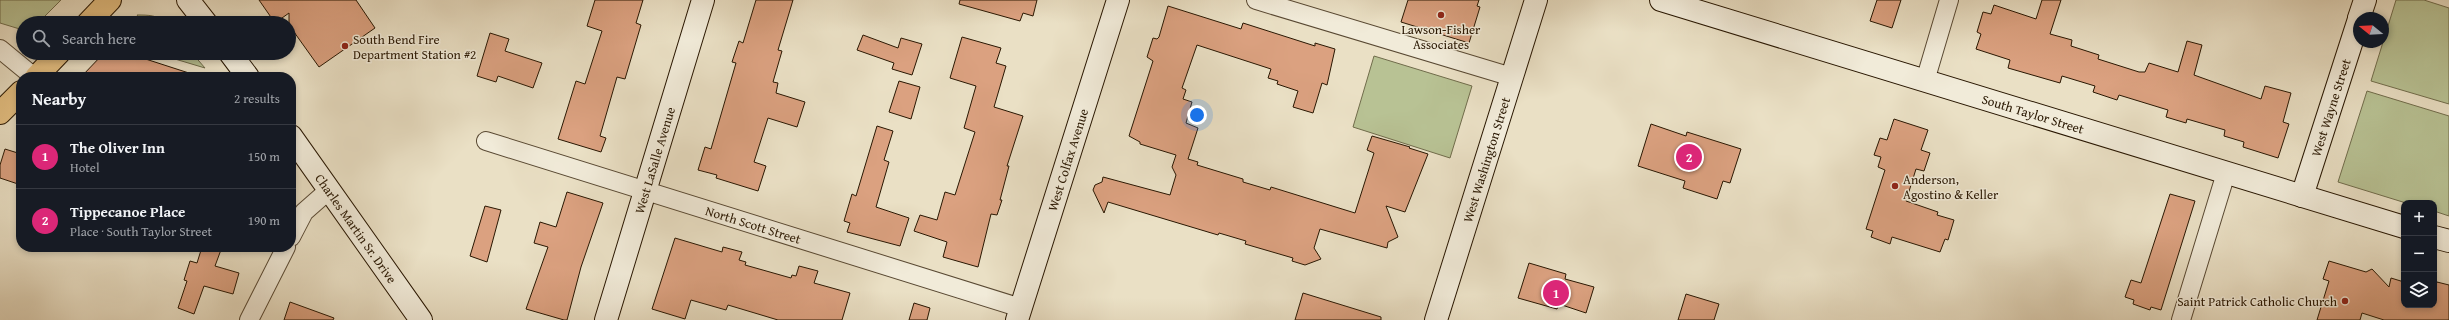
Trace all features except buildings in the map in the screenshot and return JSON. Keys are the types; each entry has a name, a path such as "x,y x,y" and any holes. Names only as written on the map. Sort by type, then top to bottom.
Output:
{"main road":[{"path":"95,16 110,0"},
{"path":"40,72 52,60"},
{"path":"0,113 16,97"}],"street":[{"path":"188,0 201,16"},
{"name":"West LaSalle Avenue","path":"606,320 703,0"},
{"name":"West Colfax Avenue","path":"1019,314 1118,0"},
{"path":"1256,0 1512,77"},
{"name":"West Washington Street","path":"1436,320 1536,0"},
{"name":"South Taylor Street","path":"1661,0 2401,227"},
{"path":"1925,81 1949,0"},
{"name":"West Wayne Street","path":"2361,12 2365,0"},
{"name":"West Wayne Street","path":"2302,196 2353,38"},
{"path":"0,49 29,72"},
{"path":"235,60 244,72"},
{"name":"North Scott Street","path":"486,141 646,189 668,200 1019,314"},
{"name":"Charles Martin Sr. Drive","path":"296,143 421,320"},
{"path":"2181,320 2226,173"},
{"path":"296,227 304,212 329,190"},
{"path":"2437,238 2449,241"},
{"path":"249,320 283,252"}],"green space":[{"path":"0,0 61,0 45,16 16,16 16,28 0,23"},
{"path":"2396,0 2424,0 2449,8 2449,104 2371,81 2381,48 2389,48 2389,23"},
{"path":"137,15 152,16 138,16"},
{"path":"1374,56 1472,86 1450,158 1353,127"},
{"path":"178,60 198,60 205,68"},
{"path":"2367,91 2449,116 2449,216 2437,212 2437,200 2401,200 2401,201 2338,182"}],"place":[{"name":"Lawson-Fisher Associates","path":"1441,15"},
{"name":"South Bend Fire Department Station #2","path":"345,46"},
{"name":"Tippecanoe Place","path":"1689,157"},
{"name":"Anderson, Agostino & Keller","path":"1895,186"},
{"name":"The Oliver Inn","path":"1556,293"},
{"name":"Saint Patrick Catholic Church","path":"2345,301"}]}
